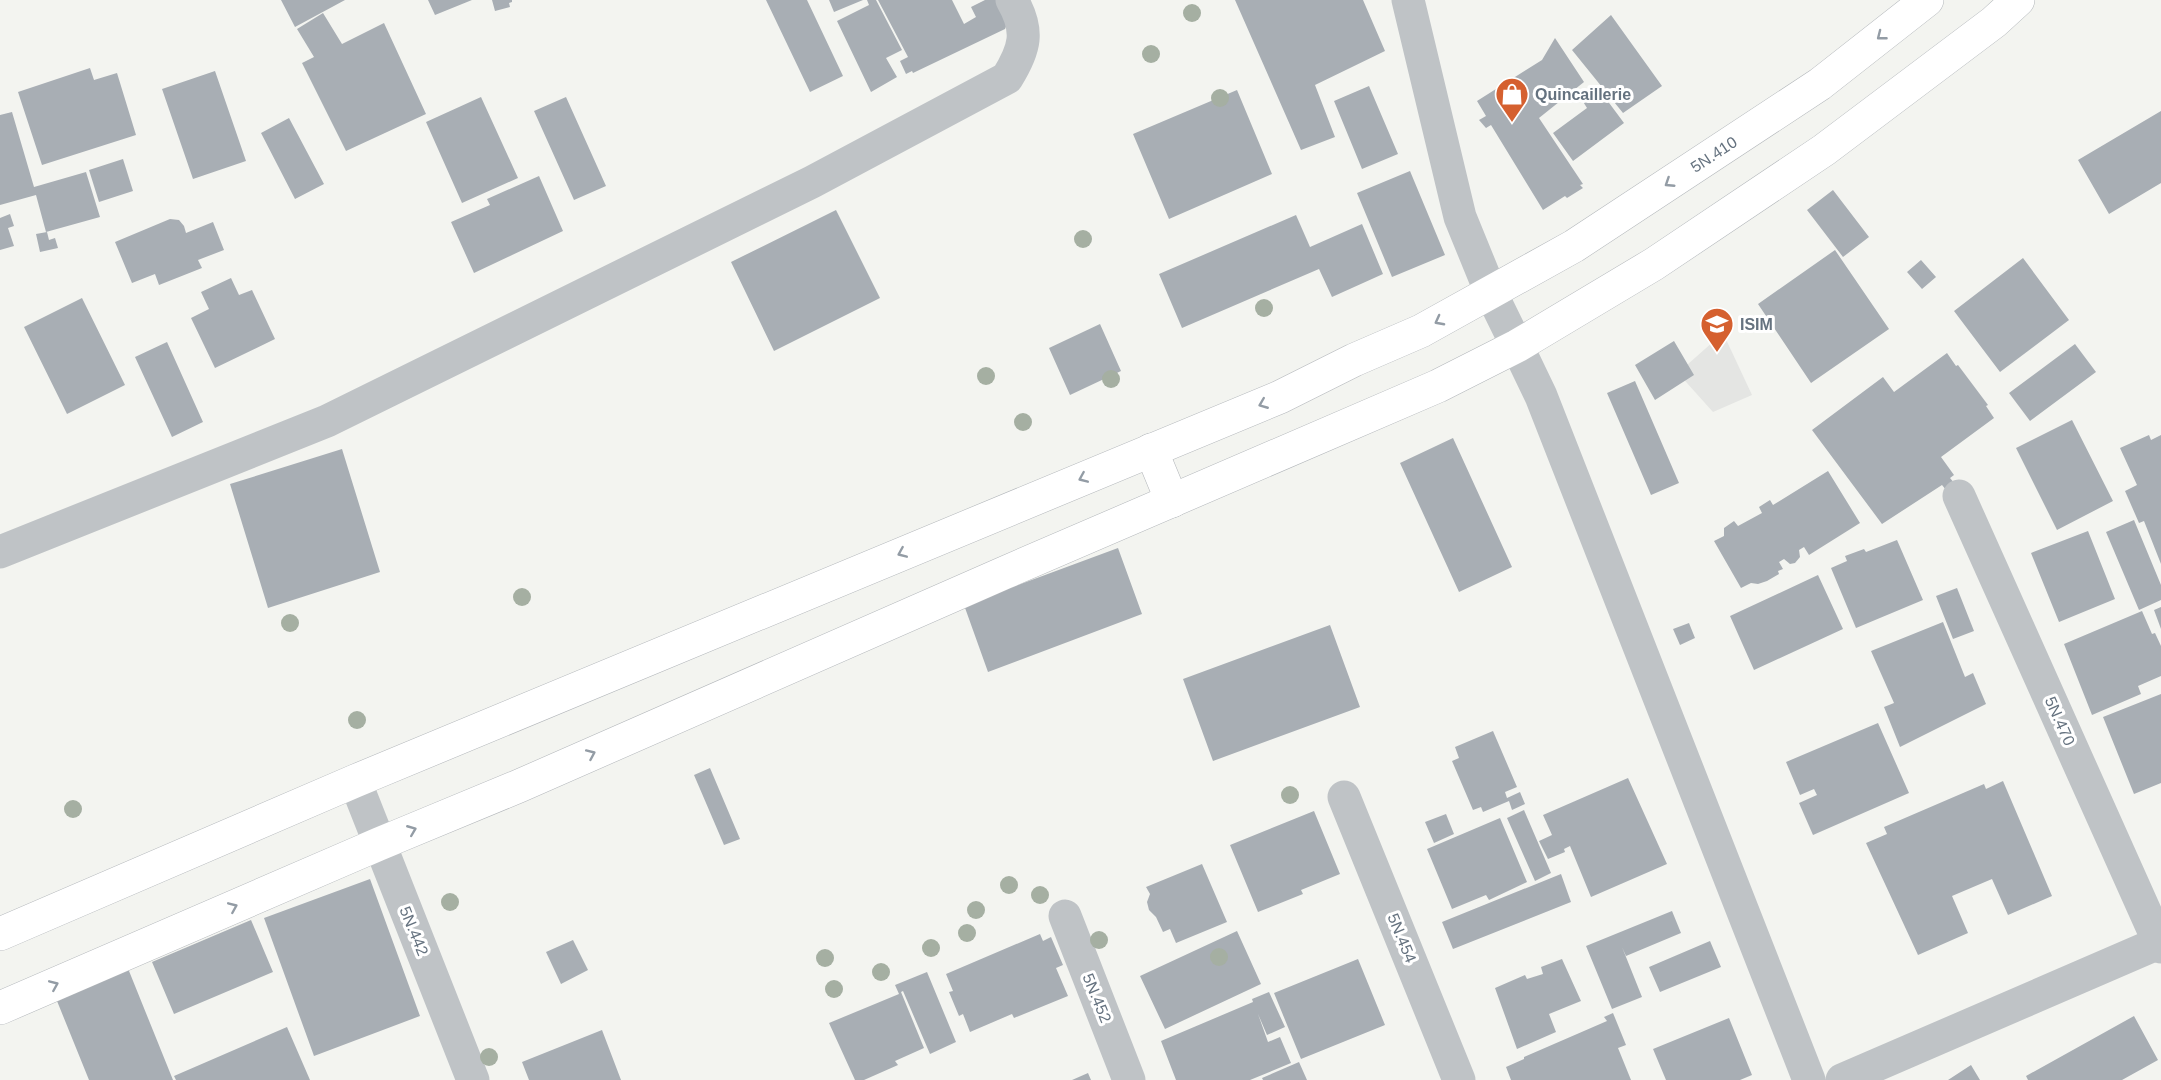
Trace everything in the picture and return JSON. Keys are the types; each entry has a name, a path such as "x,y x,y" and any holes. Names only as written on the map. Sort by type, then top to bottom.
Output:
{"main road":[{"name":"5N.410","path":"0,934 355,781 1280,397 1354,360 1421,331 1574,246 1820,84 1927,0"},
{"path":"0,1008 519,786 1438,386 1517,346 1654,264 1824,150 1994,22 2018,0"},
{"path":"1151,450 1172,501"}],"street":[{"path":"0,552 327,421 812,182 1007,78 1019,59 1024,38 1021,15 1012,0"},
{"path":"1407,0 1460,217 1491,293 1540,396 1809,1080"},
{"name":"5N.470","path":"1959,496 2160,944"},
{"name":"5N.442","path":"355,781 473,1080"},
{"name":"5N.454","path":"1344,797 1459,1080"},
{"name":"5N.452","path":"1065,916 1130,1080"},
{"path":"1842,1080 2160,944"}],"shaded area":[{"name":"ISIM","path":"1723,333 1752,395 1713,412 1678,373"}],"building":[{"path":"281,0 345,0 295,27"},
{"path":"428,0 472,0 435,15"},
{"path":"492,0 512,0 512,2 509,3 510,7 495,11"},
{"path":"766,0 807,0 843,76 810,92"},
{"path":"829,0 863,0 834,12"},
{"path":"867,0 876,0 902,50 886,58 897,77 871,92 837,21 869,5"},
{"path":"878,0 952,0 964,24 976,17 971,7 985,0 1006,0 1012,12 1005,29 913,73 912,71 906,74 900,61 908,57"},
{"path":"1235,0 1363,0 1385,51 1315,85 1335,137 1301,150"},
{"path":"323,13 342,44 384,23 426,114 346,151 302,63 314,57 297,29"},
{"path":"1611,15 1662,86 1623,113 1572,50"},
{"name":"Quincaillerie","path":"1555,38 1584,82 1539,118 1583,184 1580,185 1583,188 1543,210 1491,125 1486,128 1479,120 1486,116 1477,101 1542,60"},
{"path":"90,68 94,80 117,73 136,135 42,165 18,92"},
{"path":"215,71 246,161 193,179 162,89"},
{"path":"1369,86 1398,154 1362,169 1334,101"},
{"path":"1598,88 1624,123 1573,161 1553,133 1587,108 1582,100"},
{"path":"1237,90 1272,174 1169,219 1133,134"},
{"path":"481,97 518,178 462,203 426,122"},
{"path":"566,97 606,186 574,200 534,111"},
{"path":"2161,111 2161,183 2109,214 2078,160"},
{"path":"12,112 34,187 86,172 100,217 46,232 36,195 0,205 0,115"},
{"path":"289,118 324,184 295,199 261,133"},
{"path":"123,159 133,191 99,202 89,170"},
{"path":"1410,171 1445,255 1392,277 1357,193"},
{"path":"539,176 563,231 474,273 451,222 490,205 487,199"},
{"path":"1833,190 1869,237 1843,257 1807,210"},
{"path":"836,210 880,298 774,351 731,262"},
{"path":"10,214 14,226 8,228 14,246 0,250 0,218"},
{"path":"1296,215 1310,247 1362,224 1383,274 1332,297 1319,269 1182,328 1159,274"},
{"path":"170,219 179,220 186,233 213,222 224,250 198,260 202,268 159,285 155,274 132,283 115,242"},
{"path":"47,232 49,240 55,238 58,248 40,252 36,234"},
{"path":"1835,250 1889,329 1811,383 1758,304"},
{"path":"2023,258 2069,320 2000,372 1954,311"},
{"path":"1921,260 1936,277 1922,289 1907,272"},
{"path":"231,278 239,295 252,290 275,339 215,368 191,318 209,309 201,292"},
{"path":"82,298 125,385 67,414 24,327"},
{"path":"1100,324 1121,371 1070,395 1049,348"},
{"path":"1674,341 1694,375 1655,400 1635,365"},
{"path":"167,342 203,422 172,437 135,357"},
{"path":"2075,344 2096,372 2030,421 2009,393"},
{"path":"1947,353 1988,405 1986,406 1994,418 1941,457 1954,475 1950,478 1955,484 1946,490 1942,485 1882,524 1812,430 1883,377 1894,392"},
{"path":"1635,381 1679,483 1651,495 1607,393"},
{"path":"2072,420 2113,501 2057,530 2016,448"},
{"path":"2149,435 2151,440 2161,435 2161,564 2144,521 2139,523 2125,491 2137,485 2120,448"},
{"path":"1453,438 1512,567 1459,592 1400,463"},
{"path":"342,449 380,572 268,608 230,484"},
{"path":"1828,471 1860,523 1809,555 1804,547 1799,550 1800,557 1795,563 1790,564 1784,559 1779,562 1783,569 1767,581 1758,584 1751,583 1741,588 1714,541 1724,536 1724,528 1734,521 1738,526 1762,513 1759,507 1770,500 1773,505"},
{"path":"2134,520 2161,585 2161,600 2139,610 2106,532"},
{"path":"2088,531 2115,599 2059,622 2031,553"},
{"path":"1897,540 1923,600 1856,628 1831,568 1847,561 1845,556 1864,549 1866,552"},
{"path":"1118,548 1142,614 988,672 964,605"},
{"path":"1818,575 1843,629 1754,670 1730,616"},
{"path":"1957,588 1974,631 1953,639 1936,596"},
{"path":"2161,607 2161,629 2154,610"},
{"path":"2142,611 2152,634 2155,633 2161,646 2161,676 2138,686 2141,694 2092,715 2064,644"},
{"path":"1943,622 1965,677 1973,673 1986,704 1900,747 1884,707 1894,703 1871,651"},
{"path":"1689,623 1695,638 1680,645 1673,629"},
{"path":"1330,625 1360,707 1213,761 1183,679"},
{"path":"2161,694 2161,783 2134,794 2103,717"},
{"path":"1878,723 1909,793 1813,835 1799,803 1817,795 1814,789 1800,795 1786,762"},
{"path":"1493,731 1517,787 1505,792 1507,798 1520,792 1525,804 1512,810 1509,801 1483,812 1481,807 1473,810 1452,761 1459,758 1455,747"},
{"path":"710,768 740,839 724,845 694,775"},
{"path":"1628,778 1667,864 1591,897 1570,846 1564,849 1565,852 1548,859 1539,841 1552,835 1543,815"},
{"path":"2003,781 2052,896 2008,915 1992,879 1952,896 1968,933 1918,955 1866,843 1887,834 1884,827 1984,784 1986,789"},
{"path":"1524,810 1551,873 1535,881 1507,818"},
{"path":"1314,811 1340,874 1301,890 1303,894 1258,912 1230,845"},
{"path":"1446,814 1454,834 1434,843 1425,822"},
{"path":"1500,818 1527,882 1489,900 1486,895 1452,909 1427,849"},
{"path":"1202,864 1227,922 1176,943 1170,929 1163,932 1156,917 1149,910 1147,902 1150,894 1146,887"},
{"path":"1561,874 1571,902 1453,949 1442,922"},
{"path":"370,879 420,1016 314,1056 264,918"},
{"path":"1672,911 1681,933 1626,956 1622,947 1642,997 1612,1009 1586,946"},
{"path":"251,920 273,972 174,1014 152,962"},
{"path":"1237,931 1261,984 1165,1029 1140,976"},
{"path":"1040,934 1043,941 1051,937 1063,965 1056,968 1068,996 1014,1018 1012,1014 970,1032 963,1014 959,1016 949,992 953,991 946,974"},
{"path":"573,940 588,970 561,984 546,952"},
{"path":"1710,941 1721,967 1660,992 1649,967"},
{"path":"1358,959 1385,1025 1301,1059 1274,993"},
{"path":"1562,959 1581,1001 1549,1014 1556,1032 1517,1049 1495,988 1525,975 1527,979 1543,974 1541,967"},
{"path":"127,966 173,1080 89,1080 55,996"},
{"path":"927,972 956,1042 930,1054 903,991 901,992 924,1048 895,1061 898,1065 864,1080 855,1080 829,1023 899,994 895,985"},
{"path":"1269,992 1285,1027 1267,1035 1258,1014 1268,1042 1280,1037 1291,1063 1250,1080 1176,1080 1161,1041 1253,1002 1252,999"},
{"path":"1613,1013 1626,1045 1618,1048 1631,1080 1511,1080 1506,1067 1607,1021 1604,1017"},
{"path":"2134,1016 2158,1060 2122,1080 2028,1080 2026,1076"},
{"path":"1729,1018 1752,1075 1740,1080 1666,1080 1653,1049"},
{"path":"287,1027 310,1080 176,1080 174,1076"},
{"path":"602,1030 621,1080 529,1080 522,1062"},
{"path":"1299,1062 1307,1080 1263,1080 1262,1078"},
{"path":"1971,1065 1980,1080 1948,1080"},
{"path":"1088,1073 1091,1080 1072,1080"}],"place":[{"name":"Quincaillerie","path":"1512,123"},
{"name":"ISIM","path":"1717,353"}]}
